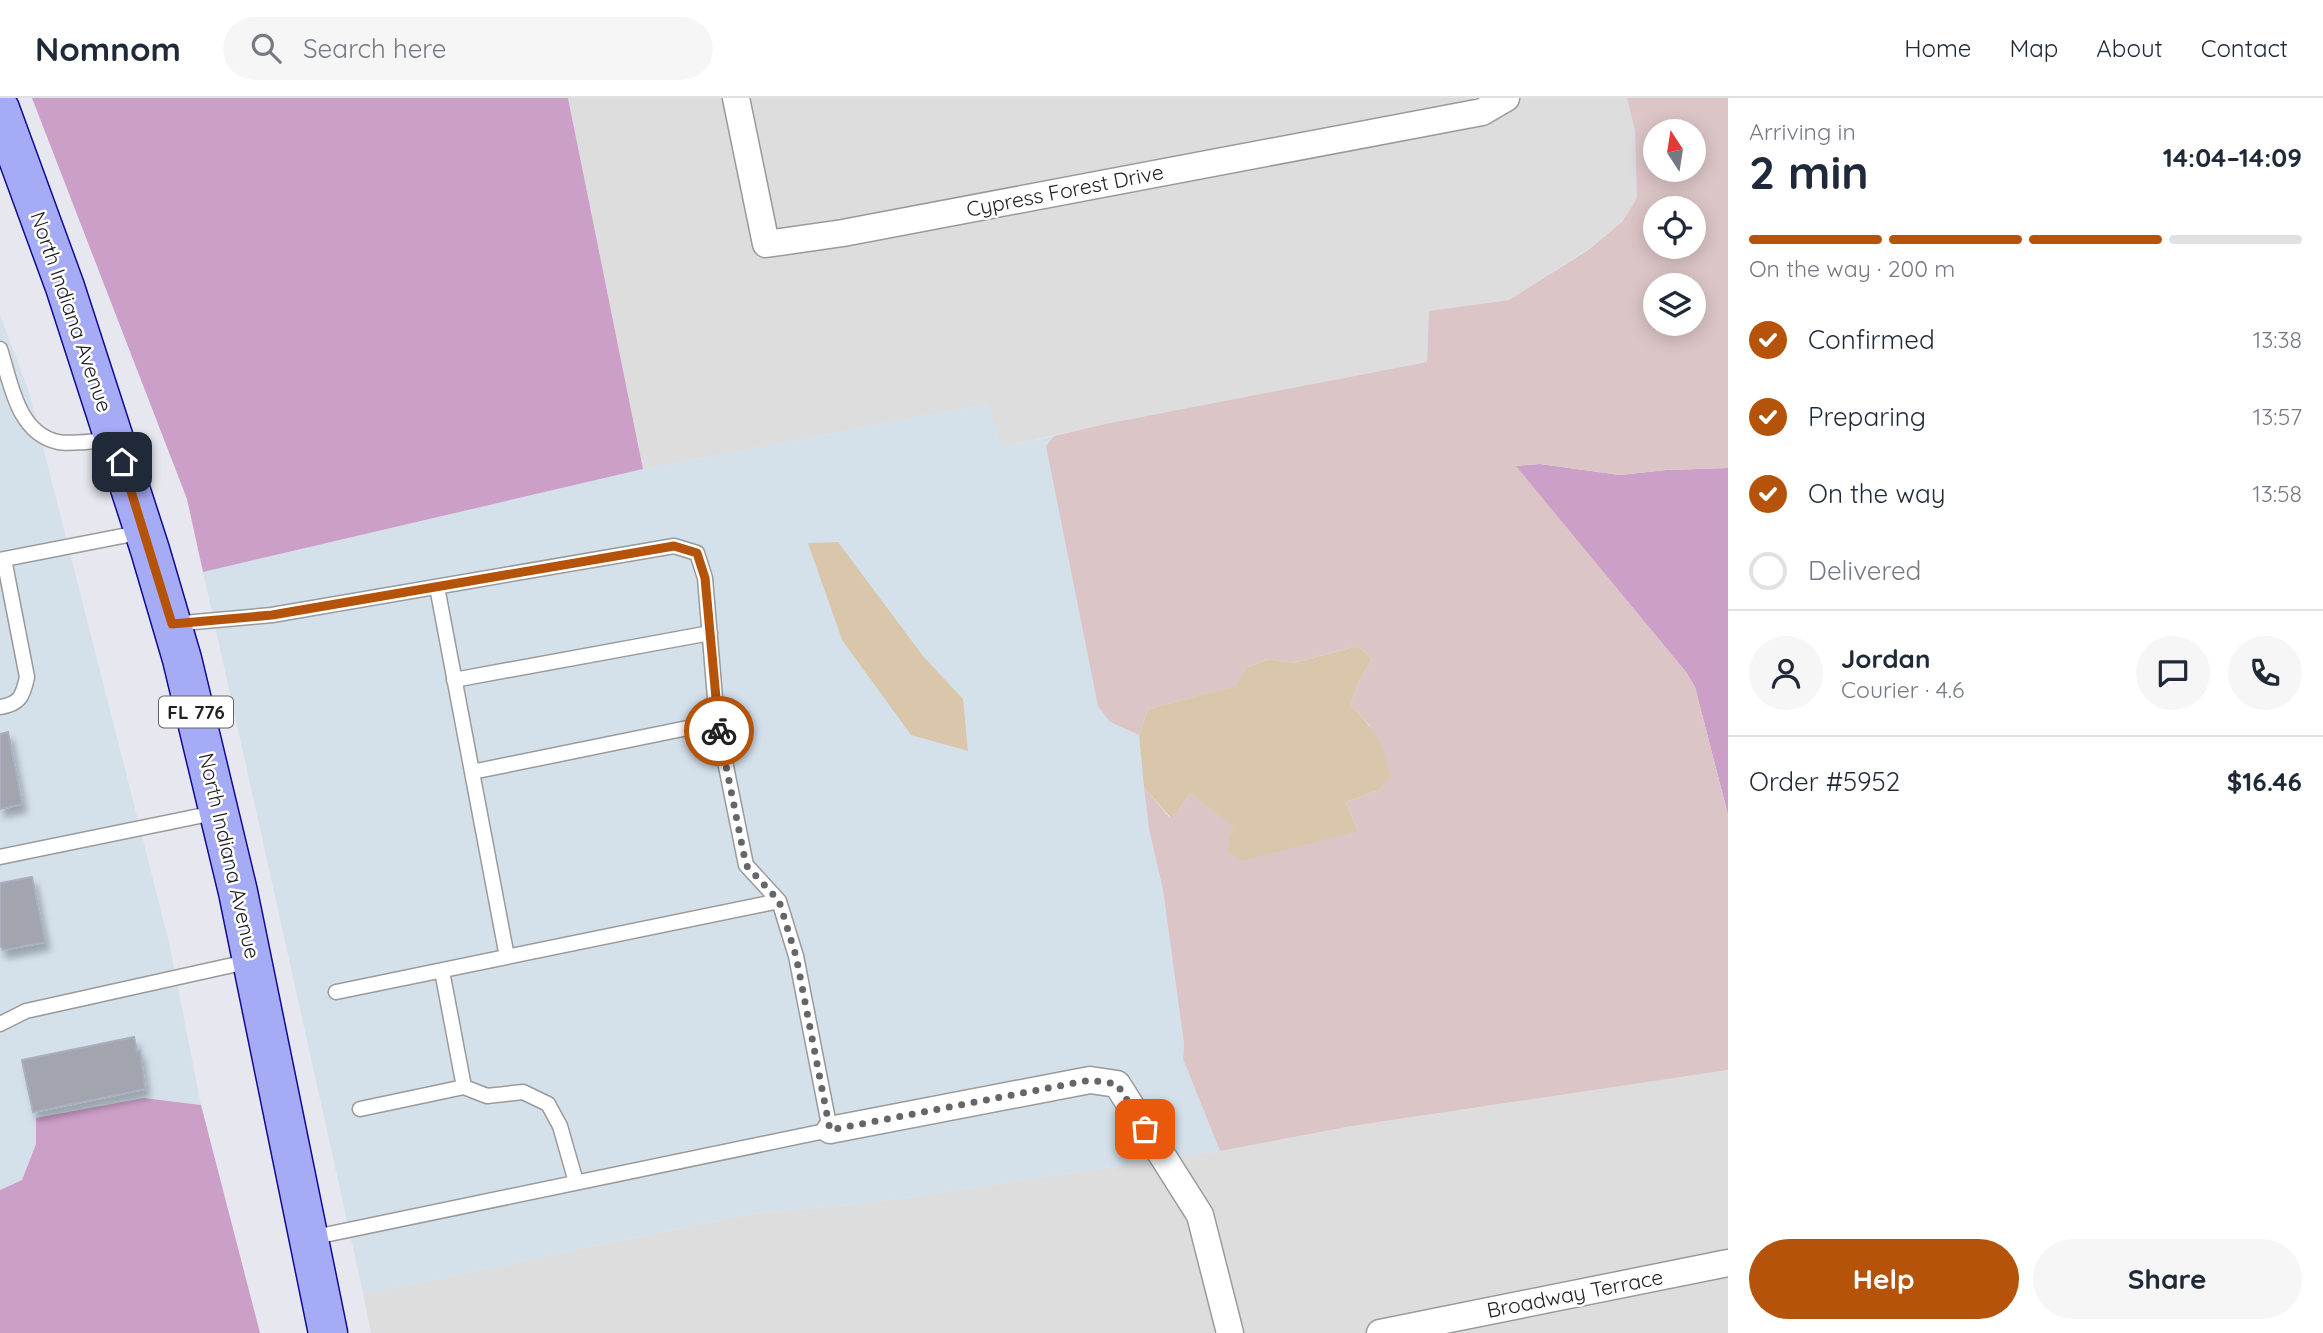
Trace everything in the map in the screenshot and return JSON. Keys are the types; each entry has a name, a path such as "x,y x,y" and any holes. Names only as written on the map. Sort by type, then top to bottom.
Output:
{"main road":[{"name":"North Indiana Avenue","path":"4,131 65,287 172,624 220,812 328,1333"}],"street":[{"name":"Cypress Forest Drive","path":"736,98 765,244 843,233 1482,112 1506,98"},
{"path":"830,1130 1090,1080 1117,1084 1200,1215 1230,1333"},
{"name":"Broadway Terrace","path":"1380,1333 1728,1262"}],"lane":[{"path":"0,349 19,408 32,430 58,442 114,439"},
{"path":"0,708 12,705 24,693 27,677 2,560 144,531"},
{"path":"172,624 272,615 674,546 697,553 705,578 717,722 746,865 779,901 796,956 830,1130 309,1238"},
{"path":"437,587 507,957"},
{"path":"454,680 710,633"},
{"path":"472,772 717,722"},
{"path":"0,858 220,812"},
{"path":"336,992 779,901"},
{"path":"0,1024 26,1011 252,961"},
{"path":"442,971 464,1087"},
{"path":"360,1109 464,1087 487,1096 523,1092 548,1104 560,1126 576,1182"}],"shaded area":[{"path":"32,98 568,98 643,469 203,572 187,499"},
{"path":"568,98 1627,98 1635,131 1637,198 1622,222 1588,249 1509,300 1429,311 1427,362 1105,424 1001,447 988,404 643,469"},
{"path":"1627,98 1728,98 1728,468 1620,475 1540,464 1516,466 1686,672 1695,687 1728,815 1728,1070 1352,1126 1220,1151 1183,1059 1184,1044 1163,890 1149,829 1144,787 1170,818 1190,793 1235,827 1229,836 1358,831 1346,802 1376,791 1370,726 1351,705 1358,683 1372,659 1358,646 1291,663 1270,659 1247,667 1237,686 1148,709 1139,735 1110,722 1098,706 1046,446 1054,436 1105,424 1427,362 1429,311 1509,300 1588,250 1622,222 1637,198 1635,131"},
{"path":"0,315 29,392 169,942 201,1105 144,1098 36,1144 22,1180 0,1190"},
{"path":"988,404 1001,447 1054,436 1046,446 1110,722 1139,735 1149,829 1163,890 1184,1044 1183,1059 1220,1151 879,1202 744,1215 363,1293 203,572 643,469","holes":["809,543 963,699 842,640"]},
{"path":"1540,464 1620,475 1728,468 1728,815 1695,687 1686,672 1515,466"},
{"path":"838,542 923,656 963,699 968,751 911,735 842,640 808,543"},
{"path":"1358,646 1372,659 1358,683 1351,705 1378,738 1390,778 1376,791 1346,802 1358,831 1242,861 1228,851 1229,836 1234,827 1190,793 1171,818 1144,787 1139,735 1148,709 1236,686 1247,667 1270,659 1292,663"},
{"path":"1728,1070 1728,1333 371,1333 363,1293 745,1215 879,1202 1220,1151 1352,1126"},
{"path":"144,1098 201,1105 260,1333 0,1333 0,1190 22,1180 36,1144 36,1118"}],"building":[{"path":"8,732 22,804 0,809 0,734"},
{"path":"32,877 45,942 3,950 0,945 0,883"},
{"path":"134,1037 137,1052 140,1051 145,1089 33,1112 22,1060"}],"way so far":[{"path":"719,731 746,865 779,901 796,956 830,1130 1090,1080 1117,1084 1145,1129"}],"route":[{"path":"122,462 172,624 272,615 674,546 697,553 705,578 719,731"}]}
